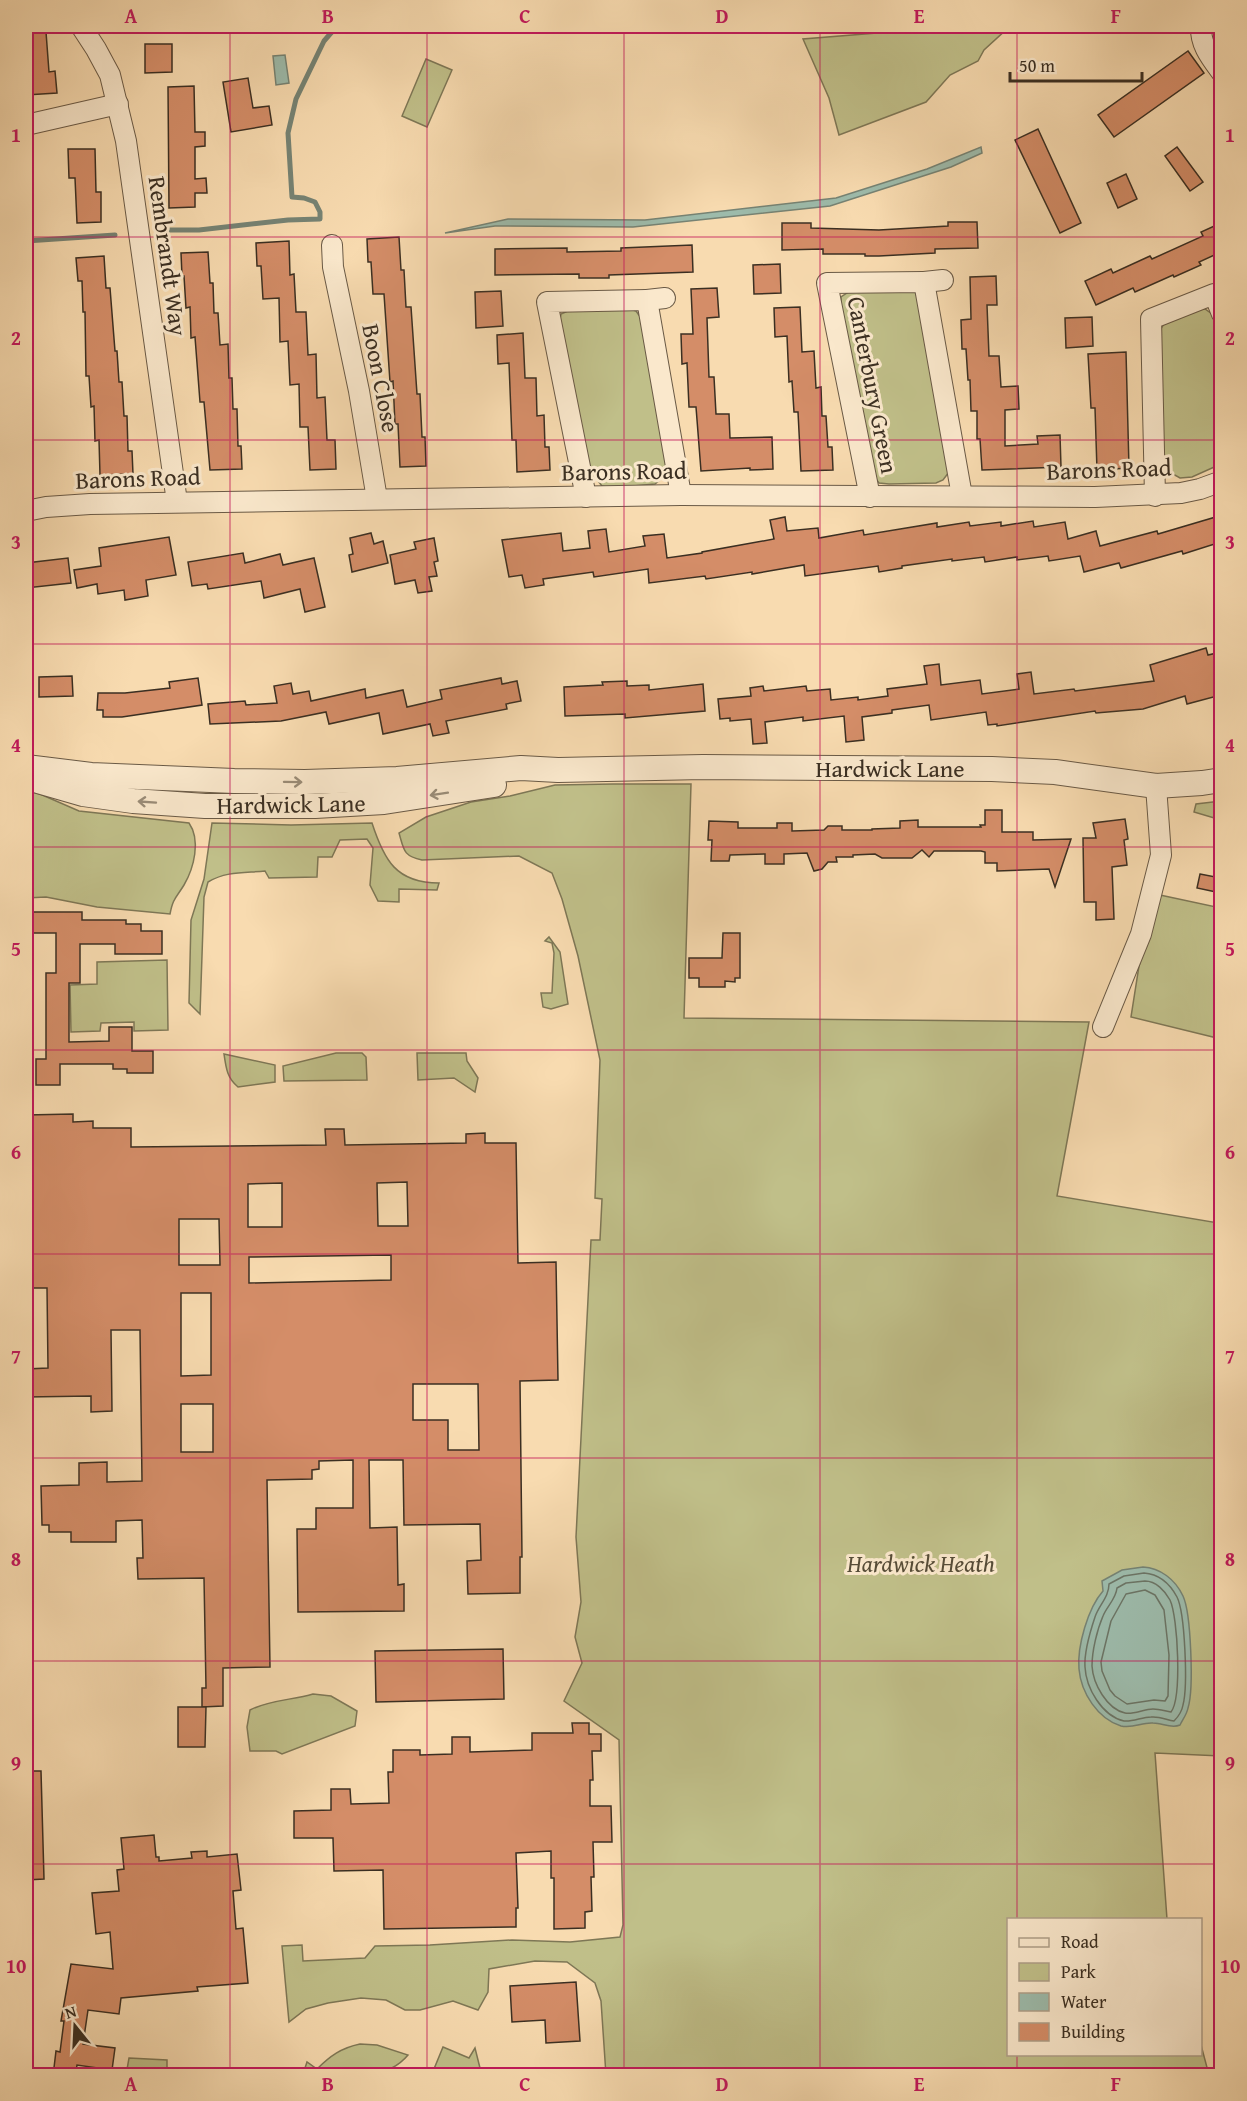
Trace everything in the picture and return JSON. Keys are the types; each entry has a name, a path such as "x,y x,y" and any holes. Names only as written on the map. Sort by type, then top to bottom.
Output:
{"street":[{"name":"Rembrandt Way","path":"81,26 110,75 126,141 177,502"},
{"path":"1201,26 1205,49 1221,73"},
{"path":"26,125 118,104"},
{"name":"Boon Close","path":"333,246 326,268 359,391 377,499"},
{"name":"Canterbury Green","path":"870,497 819,283 933,281 963,496"},
{"path":"1155,496 1144,322 1218,291 1221,314"},
{"path":"586,497 540,302 656,299 681,495"},
{"name":"Barons Road","path":"26,511 46,507 90,504 377,499 488,500 681,495 1155,496 1200,489 1221,481"},
{"name":"Hardwick Lane","path":"26,767 91,775 293,782 397,779 521,768 558,770 703,767 992,769 1055,772 1156,786 1221,780"},
{"name":"Hardwick Lane","path":"26,776 83,794 133,801 205,806 315,807 384,802 522,781 558,770"},
{"path":"1103,1027 1141,934 1161,855 1156,786"}],"green space":[{"path":"890,26 1014,26 1007,29 984,50 978,61 950,75 926,102 839,135 829,98 803,39 877,33"},
{"path":"426,59 452,70 427,127 402,116"},
{"path":"908,289 915,292 918,299 949,472 943,480 936,483 879,483 872,474 841,297 850,291"},
{"path":"626,308 636,311 641,318 667,469 655,484 611,488 602,486 588,468 559,324 561,314 570,310"},
{"path":"1197,308 1205,309 1212,314 1221,339 1221,464 1192,477 1180,478 1171,473 1161,454 1160,330 1164,324"},
{"name":"Hardwick Heath","path":"691,784 684,1018 1089,1022 1057,1196 1218,1223 1221,1209 1221,1756 1155,1753 1167,1918 1007,1918 1007,2056 1202,2056 1202,2049 1209,2075 606,2075 601,2001 595,1983 567,1962 535,1961 489,1969 488,1992 478,2010 453,2001 420,2010 405,2010 386,2000 361,1998 306,2009 289,2022 282,1946 302,1945 303,1961 365,1958 375,1946 512,1940 570,1942 620,1937 623,1925 619,1740 564,1701 582,1663 575,1637 581,1602 576,1537 591,1240 600,1240 602,1199 595,1198 600,1060 578,956 552,873 519,856 422,860 405,851 399,833 426,817 471,802 510,796 555,785"},
{"path":"26,790 79,811 189,823 195,837 195,854 188,878 174,901 170,914 97,907 46,897 26,898"},
{"path":"1221,801 1221,820 1194,812 1196,804"},
{"path":"212,823 291,825 372,823 381,848 394,867 412,879 439,883 437,890 399,889 399,902 378,901 370,885 373,848 367,839 340,840 332,857 318,857 317,877 269,878 265,871 243,872 215,878 208,882 204,897 200,1014 189,1003 191,920 204,879"},
{"path":"1160,895 1221,908 1221,1039 1131,1017 1139,966"},
{"path":"549,937 560,952 568,1004 551,1009 543,1007 541,993 552,993 554,953 552,943 545,941"},
{"path":"167,960 168,1030 134,1031 134,1022 101,1023 100,1031 71,1032 70,985 97,984 97,962"},
{"path":"336,1053 362,1053 366,1057 367,1080 284,1081 283,1066"},
{"path":"417,1053 466,1053 467,1061 478,1078 475,1092 454,1078 418,1080"},
{"path":"224,1054 275,1065 275,1082 238,1087 229,1076"},
{"path":"313,1694 331,1696 357,1711 355,1726 282,1754 276,1751 250,1751 247,1727 250,1710 265,1704"},
{"path":"360,2044 377,2045 408,2055 398,2064 374,2074 346,2077 305,2075 307,2062 317,2069 336,2053"},
{"path":"443,2047 469,2058 475,2048 480,2068 478,2075 459,2075 459,2073 434,2069"},
{"path":"129,2058 167,2060 167,2075 126,2075"}],"water":[{"path":"285,55 289,83 276,85 273,56"},
{"path":"981,147 982,153 951,167 830,206 633,227 495,226 445,233 508,219 645,220 836,198 927,169"},
{"path":"1143,1567 1161,1572 1171,1580 1180,1590 1186,1605 1190,1634 1191,1685 1187,1710 1180,1725 1177,1726 1149,1723 1125,1727 1113,1723 1092,1704 1080,1678 1079,1660 1082,1639 1088,1617 1103,1591 1102,1581 1122,1570"}],"building":[{"path":"46,32 49,72 55,71 57,93 26,95 26,34"},
{"path":"145,44 172,44 172,72 145,73"},
{"path":"1188,51 1204,73 1114,137 1098,115"},
{"path":"248,78 253,108 269,106 272,125 231,132 223,82"},
{"path":"194,86 195,132 205,132 205,146 195,147 195,179 206,178 207,193 195,193 195,207 169,208 168,87"},
{"path":"1038,129 1081,223 1060,233 1015,140"},
{"path":"1177,147 1203,182 1190,191 1165,156"},
{"path":"68,149 95,149 96,192 101,192 101,222 77,223 75,178 69,178"},
{"path":"1126,174 1137,199 1118,208 1107,183"},
{"path":"948,222 977,222 978,248 935,249 935,253 879,256 823,254 823,249 782,250 782,223 811,223 811,228 879,230 948,226"},
{"path":"1221,223 1221,252 1199,262 1201,265 1174,277 1173,275 1135,292 1133,288 1096,305 1085,281 1111,269 1113,273 1150,256 1152,259 1203,236 1201,232"},
{"path":"399,237 406,307 411,307 417,394 420,394 426,466 400,467 393,381 390,382 384,294 373,294 371,262 368,262 367,239"},
{"path":"289,241 290,275 294,274 296,312 306,312 308,355 316,354 317,398 325,397 327,440 335,440 336,469 310,470 308,427 300,427 299,384 290,385 288,341 280,342 279,298 263,299 261,266 257,266 256,243"},
{"path":"692,245 693,272 609,275 609,278 579,278 579,274 495,275 495,249 567,248 567,252 621,251 621,248"},
{"path":"208,252 210,283 213,283 214,313 218,313 220,345 228,344 229,378 232,378 233,409 237,409 238,446 241,446 242,469 210,470 204,402 200,402 195,337 191,338 190,307 186,308 181,253"},
{"path":"104,256 106,288 110,288 115,351 117,351 119,382 122,382 124,416 127,416 128,451 132,451 133,474 100,475 99,440 95,441 94,406 91,407 89,376 86,376 85,312 83,312 82,281 78,281 76,258"},
{"path":"780,264 781,293 754,294 753,265"},
{"path":"996,276 997,305 987,305 989,356 999,356 1001,387 1018,386 1019,409 1005,410 1005,446 1038,444 1037,436 1060,435 1061,467 982,470 980,439 977,439 977,411 971,411 970,380 968,380 966,349 962,349 961,320 971,319 970,277"},
{"path":"717,288 719,317 707,318 709,377 714,377 716,414 729,414 730,438 772,437 773,469 701,471 696,407 689,407 687,363 682,364 681,334 693,334 691,289"},
{"path":"501,291 503,326 476,328 475,292"},
{"path":"800,307 802,352 814,351 816,388 821,387 822,416 826,416 828,447 832,447 833,470 801,471 798,412 794,412 792,381 789,382 787,336 775,337 774,308"},
{"path":"1092,317 1093,346 1066,348 1065,318"},
{"path":"523,333 525,378 536,378 537,416 544,415 545,447 549,447 550,470 517,472 516,440 512,440 509,363 498,364 497,335"},
{"path":"1126,352 1129,468 1097,470 1095,408 1091,408 1088,354"},
{"path":"1219,516 1221,542 1183,554 1182,551 1121,568 1119,563 1084,572 1080,556 1049,561 1048,556 1017,560 1017,557 985,562 984,557 902,566 902,568 879,572 878,566 805,576 804,565 752,574 752,572 706,579 705,576 649,583 648,569 594,577 593,572 543,579 544,585 525,588 522,575 509,577 502,540 561,533 563,551 590,548 588,531 606,529 609,552 645,546 643,536 664,534 667,558 774,539 770,520 785,517 787,531 818,528 819,538 863,530 864,535 937,523 937,527 969,522 970,526 1001,522 1001,526 1033,521 1034,527 1065,522 1068,539 1096,531 1100,546 1157,531 1158,534"},
{"path":"371,533 374,544 383,541 388,563 352,572 349,555 353,554 350,538"},
{"path":"169,537 176,575 146,580 148,596 125,600 124,590 98,594 97,584 77,588 74,570 101,566 99,548"},
{"path":"434,538 438,561 434,562 437,576 429,577 432,591 418,593 415,580 395,584 390,555 416,549 414,542"},
{"path":"243,553 245,563 280,554 283,565 314,558 325,607 305,612 300,589 264,598 261,581 208,589 207,584 192,586 188,562"},
{"path":"68,558 71,583 26,588 26,563"},
{"path":"1206,648 1208,655 1221,652 1221,695 1187,704 1185,696 1143,709 1096,713 1095,711 997,726 997,724 988,725 986,712 931,720 929,705 862,717 864,740 846,742 844,716 803,721 803,717 765,722 767,743 753,744 751,719 730,721 730,718 720,719 718,699 751,696 750,688 763,686 764,691 806,686 807,691 830,689 831,700 858,697 858,700 888,696 887,689 927,684 924,666 939,664 941,685 980,680 982,694 1019,689 1017,674 1031,672 1034,694 1074,689 1075,691 1154,681 1150,665"},
{"path":"72,676 73,696 39,697 39,677"},
{"path":"198,678 202,705 122,717 103,717 103,710 97,710 98,693 125,693 170,688 169,682"},
{"path":"501,678 502,684 517,681 521,701 506,704 507,709 446,721 449,733 433,736 430,724 383,734 379,713 329,724 326,712 281,721 210,724 208,704 245,701 246,705 277,703 274,686 291,683 293,694 309,691 311,701 365,689 366,698 403,690 407,707 442,699 440,690"},
{"path":"627,681 627,686 649,685 649,690 703,684 705,711 625,718 625,714 565,716 564,687"},
{"path":"985,810 1002,810 1002,832 1033,832 1033,840 1071,839 1055,887 1049,869 997,871 997,863 985,863 985,852 981,851 934,851 929,857 922,850 912,858 882,858 875,854 836,857 837,862 828,862 822,869 814,871 807,853 784,854 784,864 765,864 765,854 730,855 729,861 711,861 712,840 708,840 709,821 738,822 738,828 777,828 777,823 792,823 792,831 824,830 828,826 842,826 842,830 900,828 900,821 918,820 918,827 981,827 980,825 985,825"},
{"path":"1125,819 1128,839 1124,840 1127,865 1112,867 1114,919 1096,920 1096,902 1084,902 1083,838 1096,838 1093,823"},
{"path":"1200,874 1221,878 1221,893 1197,888"},
{"path":"26,912 82,912 82,920 126,920 126,924 141,924 141,931 162,931 162,954 115,954 115,944 80,944 80,983 69,983 69,1042 109,1041 109,1027 132,1027 132,1051 153,1051 153,1073 127,1073 127,1069 113,1069 113,1064 60,1064 60,1085 36,1085 36,1059 46,1059 46,973 56,973 56,933 26,933"},
{"path":"723,933 740,933 740,978 735,978 735,982 725,981 725,987 699,987 699,978 689,978 689,958 722,958"},
{"path":"73,1114 73,1122 93,1121 93,1128 131,1128 131,1147 326,1145 325,1129 344,1129 345,1145 466,1143 466,1134 485,1133 485,1143 516,1143 518,1263 556,1262 558,1380 520,1381 522,1557 520,1557 520,1593 468,1594 467,1561 481,1560 480,1524 404,1525 403,1460 369,1460 370,1528 397,1527 398,1585 404,1584 404,1611 298,1612 297,1529 316,1529 316,1508 353,1508 353,1460 319,1461 319,1469 312,1470 312,1479 267,1480 270,1667 223,1668 223,1706 202,1707 202,1688 206,1688 204,1578 138,1579 137,1558 143,1558 142,1520 116,1521 116,1542 71,1542 71,1532 49,1532 49,1525 42,1525 41,1486 79,1485 79,1463 107,1462 107,1482 142,1481 140,1330 111,1330 112,1411 91,1412 91,1396 26,1397 26,1369 48,1368 47,1288 26,1288 26,1115","holes":["407,1182 408,1226 378,1226 377,1183","282,1183 282,1227 248,1227 248,1184","179,1219 219,1219 220,1265 179,1265","391,1255 391,1280 249,1283 249,1257","181,1293 211,1293 211,1375 181,1376","413,1384 478,1384 479,1450 448,1450 448,1420 413,1420","181,1404 213,1404 213,1452 181,1452"]},
{"path":"503,1649 504,1699 376,1702 375,1651"},
{"path":"178,1707 206,1707 205,1747 178,1747"},
{"path":"572,1723 589,1723 589,1734 601,1734 601,1751 592,1751 593,1780 590,1780 590,1806 611,1806 612,1842 593,1842 592,1911 585,1912 585,1928 554,1929 554,1878 551,1878 551,1851 516,1853 518,1908 516,1908 516,1927 384,1929 383,1870 334,1871 333,1838 294,1838 294,1811 331,1810 331,1789 350,1789 351,1804 389,1803 388,1772 393,1772 393,1750 420,1750 420,1755 452,1754 452,1737 470,1737 470,1752 532,1750 532,1733 573,1733"},
{"path":"26,1771 41,1771 44,1879 26,1880"},
{"path":"154,1835 156,1857 159,1857 159,1861 192,1858 191,1852 207,1851 207,1857 237,1854 241,1890 233,1891 236,1929 243,1928 248,1983 197,1987 198,1991 121,1998 119,2014 88,2010 83,2044 115,2048 112,2070 77,2065 75,2076 53,2076 56,2051 60,2052 64,2021 61,2021 71,1964 113,1969 110,1932 96,1934 92,1893 119,1891 117,1870 124,1869 121,1838"},
{"path":"576,1982 580,2041 546,2043 545,2020 512,2022 510,1986"}],"waterway":[{"path":"157,230 199,230 288,220 320,219 320,212 315,202 292,197 288,133 296,99 324,41 337,26"},
{"path":"26,241 115,235"}]}
